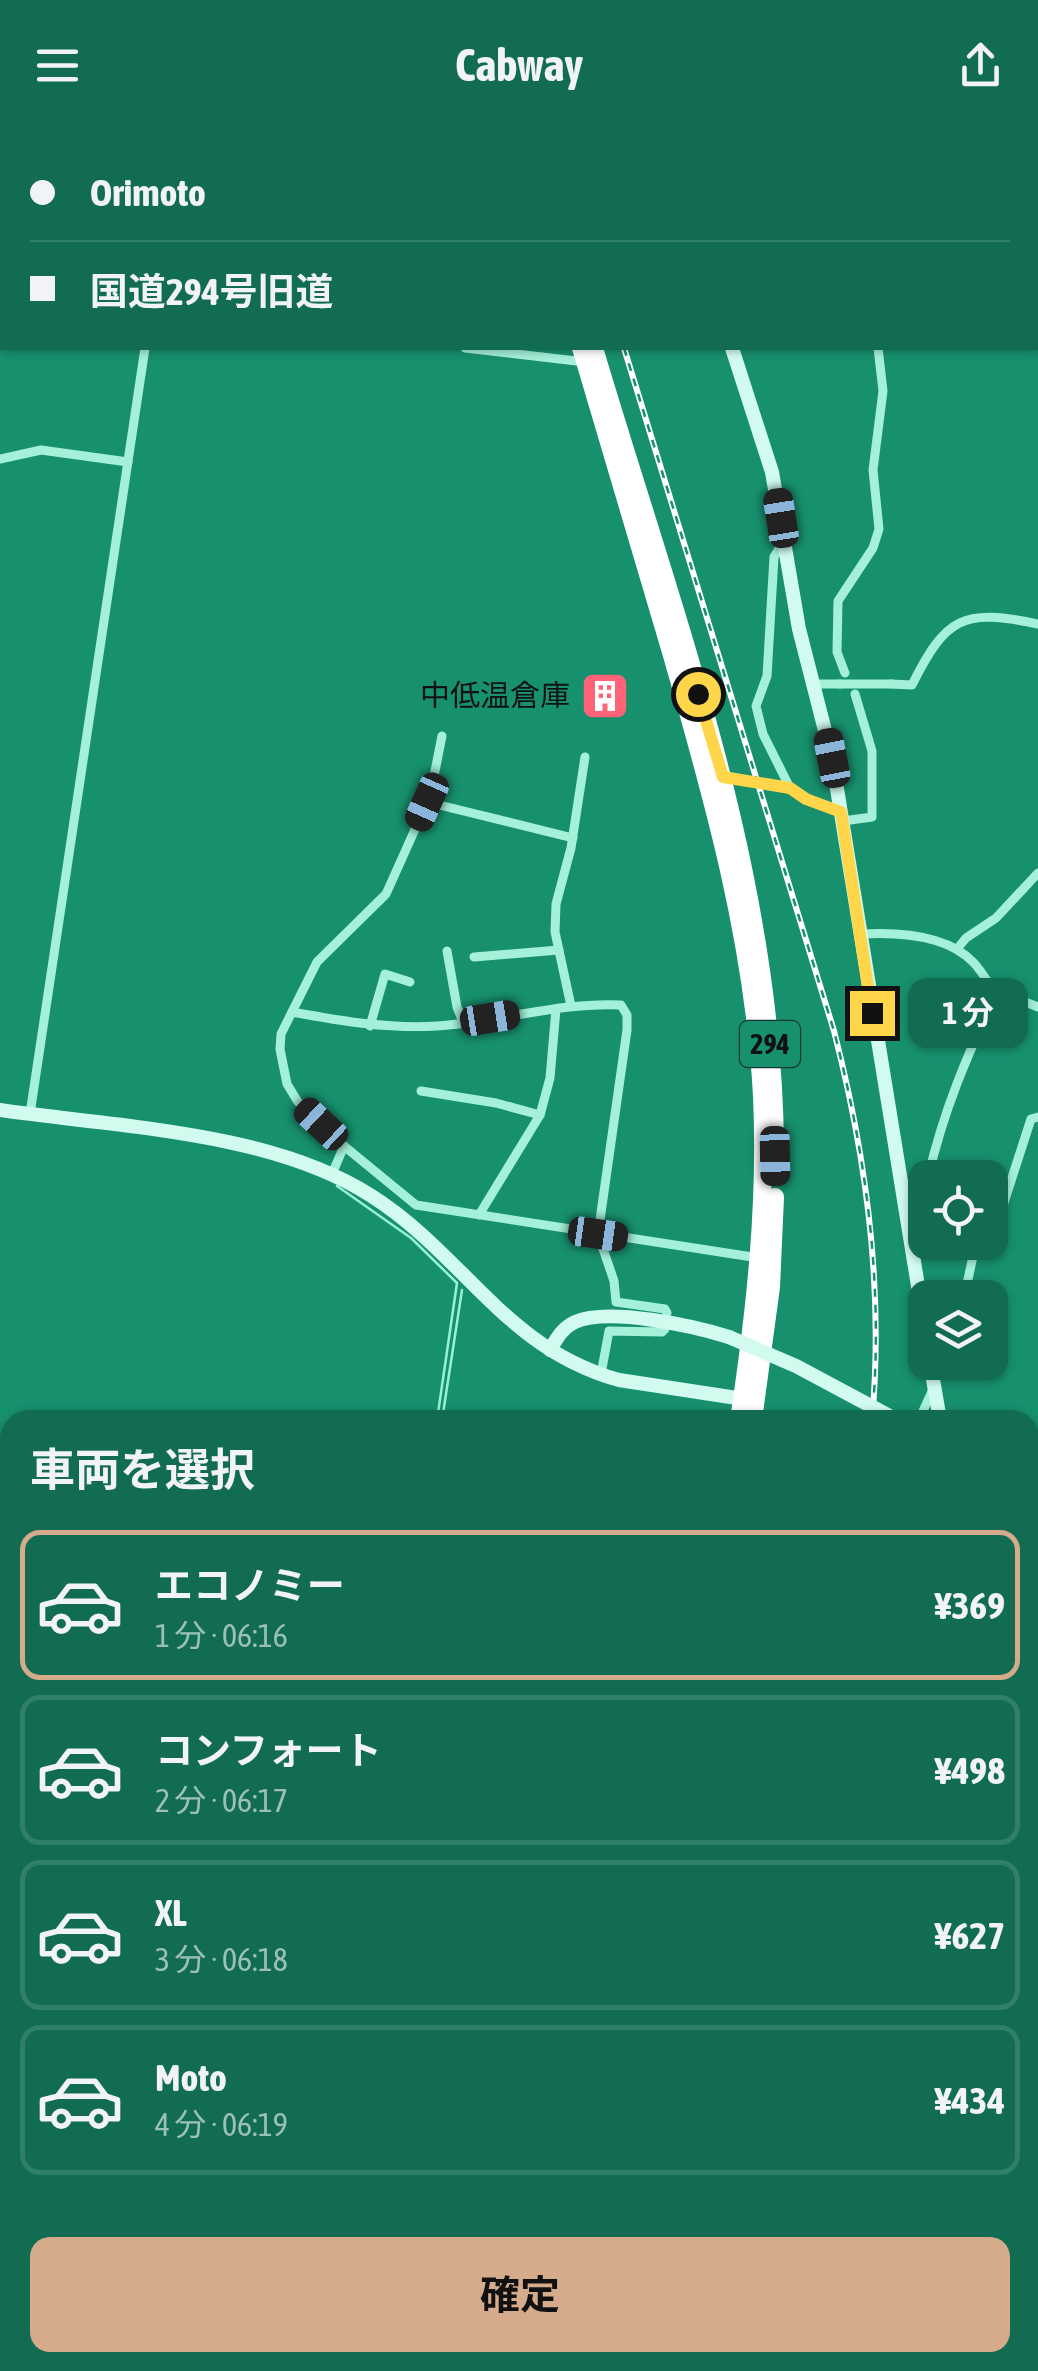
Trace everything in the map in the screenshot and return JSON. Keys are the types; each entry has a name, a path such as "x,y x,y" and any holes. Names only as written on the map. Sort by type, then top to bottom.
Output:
{"highway":[{"name":"294","path":"587,352 753,910 774,1093 773,1260 750,1406"},
{"name":"294","path":"714,775 754,1011 763,1136 750,1406"}],"street":[{"path":"30,1114 145,350"},
{"path":"526,350 587,352"},
{"path":"733,350 772,472 812,684 826,728 908,1231"},
{"path":"845,673 836,652 838,601 873,548 880,530 873,470 884,391 878,350"},
{"path":"0,458 40,450 128,462"},
{"path":"784,541 774,557 768,676 756,706 763,734 790,788"},
{"path":"812,684 912,685 936,640 955,624 981,616 1038,624"},
{"path":"714,775 790,788 842,816 872,817 872,751 855,694"},
{"path":"442,736 427,802 386,894 317,962 280,1034 287,1084 298,1102 344,1146 416,1205 760,1258"},
{"path":"572,1006 555,932 556,904 585,757"},
{"path":"427,802 572,838"},
{"path":"957,949 966,938 996,918 1038,873"},
{"path":"860,934 896,932 957,949 975,964 996,995"},
{"path":"474,957 559,950"},
{"path":"447,951 456,1007 463,1022"},
{"path":"370,1026 385,974 410,982"},
{"path":"996,995 1010,996 1038,1008"},
{"path":"932,1160 960,1071 996,995"},
{"path":"292,1012 370,1026 440,1026 572,1006 621,1005 627,1015 598,1234 614,1281 616,1302 667,1313"},
{"path":"479,1215 540,1114 550,1078 556,1009"},
{"path":"421,1091 540,1114"},
{"path":"0,1110 252,1148 332,1174 374,1197 423,1234 508,1320 550,1350 601,1374 750,1406"},
{"path":"1008,1190 1031,1119 1038,1118"},
{"path":"332,1174 344,1146"},
{"path":"550,1350 563,1329 590,1317 685,1326 729,1336 878,1410"},
{"path":"601,1374 609,1331 665,1329"},
{"path":"933,1380 938,1410"},
{"path":"923,1410 934,1387"}],"waterway":[{"path":"337,1186 411,1238 457,1283 438,1410"},
{"path":"444,1410 462,1290"}],"railway":[{"path":"625,350 846,1079 864,1176 874,1273 873,1410"}],"place":[{"name":"中低温倉庫","path":"605,696"}],"route":[{"path":"698,694 723,777 790,788 806,799 841,812 872,1013"}]}
